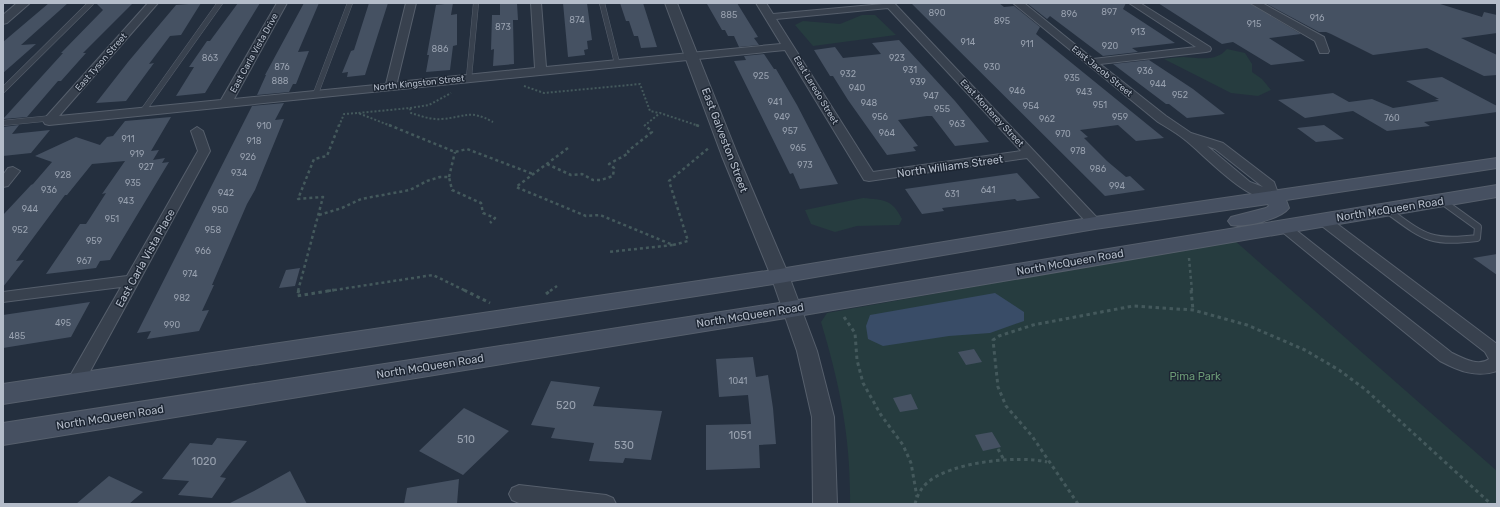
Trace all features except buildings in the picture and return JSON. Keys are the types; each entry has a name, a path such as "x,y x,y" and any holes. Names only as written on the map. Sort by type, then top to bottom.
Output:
{"main road":[{"path":"3,394 780,276 1095,223 1497,162"},
{"name":"North McQueen Road","path":"3,434 792,309 1497,191"},
{"path":"1223,236 1221,230 1225,225 1273,212 1280,208 1272,196"}],"street":[{"path":"3,21 24,3"},
{"name":"East Tyson Street","path":"50,120 153,3"},
{"name":"East Carla Vista Drive","path":"226,102 282,3"},
{"path":"391,85 411,3"},
{"path":"536,3 541,70"},
{"name":"East Galveston Street","path":"671,3 730,156 780,276 807,352 823,417 825,504"},
{"name":"East Laredo Street","path":"761,3 869,177"},
{"name":"East Jacob Street","path":"1018,3 1162,119 1188,136 1245,185 1272,196"},
{"path":"1090,62 1206,49 1134,3"},
{"path":"1255,3 1320,39 1324,51"},
{"path":"770,17 890,4"},
{"name":"East Monterey Street","path":"890,4 1095,223"},
{"name":"North Kingston Street","path":"50,120 789,46"},
{"name":"East Carla Vista Place","path":"75,383 204,151 197,131"},
{"name":"North Williams Street","path":"869,177 1030,154"},
{"path":"3,183 8,172"},
{"path":"1323,220 1485,343 1497,357"},
{"path":"1282,226 1446,357 1470,367 1482,369 1497,363"},
{"path":"3,297 132,280"},
{"path":"519,494 606,504"}],"lane":[{"path":"3,90 91,3"},
{"path":"143,111 220,3"},
{"path":"316,93 350,3"},
{"path":"470,78 476,3"},
{"path":"602,3 617,63"},
{"path":"3,123 50,120"},
{"path":"1387,210 1412,229 1434,239 1447,241 1477,238 1478,227 1442,200"}],"path":[{"path":"518,84 544,93 640,84 650,111 701,126 704,133"},
{"path":"455,91 429,105 344,114 327,156 314,158 298,199 323,196 297,296 433,275 490,303"},
{"path":"410,108 411,112 425,118 441,119 476,113 493,122"},
{"path":"358,113 455,152 467,149 533,174"},
{"path":"547,164 571,175 582,174 586,178 596,181 605,180 613,176 614,168 609,164 629,153 628,151 652,132 644,126 660,113"},
{"path":"608,252 673,245 688,241 669,181 710,147 707,140"},
{"path":"568,148 516,187 586,216 600,215 673,245"},
{"path":"455,152 449,177 452,190 481,203 483,213 495,218 490,223"},
{"path":"319,215 342,208 361,199 410,190 427,180 440,177 449,177"},
{"path":"1189,255 1193,310"},
{"path":"545,295 557,286"},
{"path":"1078,504 1048,462 1032,436 1006,406 998,387 994,340 998,336 1033,325 1133,306 1169,307 1193,310 1247,325 1274,335 1305,350 1339,370 1366,390 1491,504"},
{"path":"842,315 850,324 855,333 857,360 863,383 880,415 903,444 912,463 917,497"},
{"path":"998,449 1004,460"},
{"path":"915,504 917,497 928,482 939,475 979,464 1004,460 1032,459 1048,462"}],"green space":[{"path":"862,15 875,15 896,35 813,46 795,25 803,21 840,24"},
{"path":"1227,49 1245,53 1252,64 1252,72 1262,79 1271,90 1258,96 1231,93 1164,59 1182,57 1213,58 1223,53"},
{"path":"863,198 882,200 891,204 902,219 899,225 857,226 835,232 811,224 805,210"},
{"name":"Pima Park","path":"1234,240 1497,471 1497,504 850,504 849,457 843,412 834,368 821,322 827,313"}],"water":[{"path":"995,293 1024,312 1024,321 990,333 949,336 883,346 868,339 866,326 870,315"}]}
